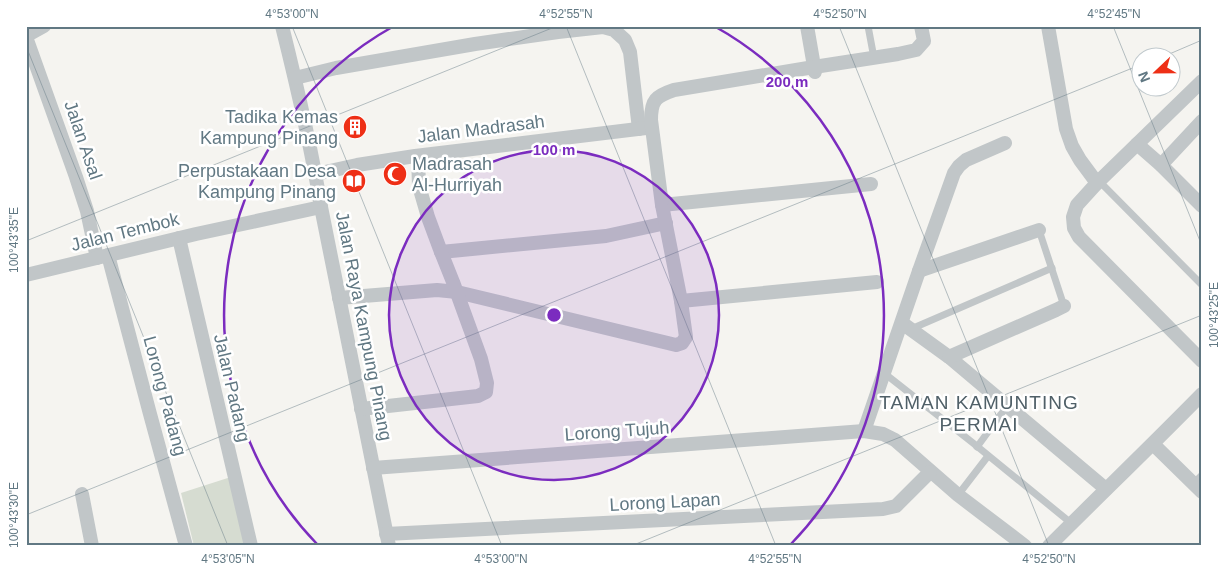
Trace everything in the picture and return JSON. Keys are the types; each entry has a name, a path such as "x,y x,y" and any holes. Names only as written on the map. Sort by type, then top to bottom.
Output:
{"street":[{"path":"26,37 44,26"},
{"name":"Jalan Raya Kampung Pinang","path":"282,26 316,174 388,540"},
{"path":"807,26 814,70"},
{"path":"646,128 653,101 660,95 674,90 814,70 916,50 924,41 921,26"},
{"path":"1048,26 1066,129 1072,146 1080,160 1099,183"},
{"path":"295,78 336,68 557,29 603,27 614,30 625,40 630,52 666,224 686,337 682,343 676,345 457,292 437,290 339,298"},
{"name":"Jalan Asal","path":"26,37 103,256"},
{"path":"1202,81 1077,205 1073,216 1074,228 1079,237 1202,361"},
{"path":"1161,164 1202,121"},
{"name":"Jalan Madrasah","path":"316,174 357,165 418,156 646,128"},
{"path":"864,431 884,373 906,326 919,272 954,173 966,160 1006,144"},
{"path":"1137,144 1161,164 1202,206"},
{"path":"361,409 478,396 486,392 487,383 481,359 457,292 440,252 419,186 418,156"},
{"path":"662,205 870,184"},
{"name":"Jalan Tembok","path":"26,275 179,238 321,207"},
{"path":"440,252 606,236 666,224"},
{"path":"919,272 1039,230"},
{"name":"Jalan Padang","path":"179,238 250,546"},
{"name":"Lorong Padang","path":"103,256 148,404 186,546"},
{"path":"681,301 877,282"},
{"path":"949,357 1064,306"},
{"path":"906,326 949,357 1106,489"},
{"path":"1048,546 1202,394"},
{"name":"Lorong Tujuh","path":"373,468 864,431 883,434 895,440 958,495 1025,546"},
{"path":"1153,444 1199,483"},
{"name":"Lorong Lapan","path":"388,540 883,509 896,506 930,472"},
{"path":"82,494 92,546"}],"lane":[{"path":"868,26 874,58"},
{"path":"1099,183 1202,285"},
{"path":"1039,230 1064,306"},
{"path":"906,326 1052,268"},
{"path":"884,373 1071,523"},
{"path":"977,447 1007,406"},
{"path":"958,495 988,456"}],"shaded area":[{"path":"234,476 251,546 194,546 181,493"}],"place":[{"name":"Tadika Kemas Kampung Pinang","path":"355,127"},
{"name":"Madrasah Al-Hurriyah","path":"395,174"},
{"name":"Perpustakaan Desa Kampung Pinang","path":"354,181"}],"district":[{"name":"TAMAN KAMUNTING PERMAI","path":"979,413"}]}
